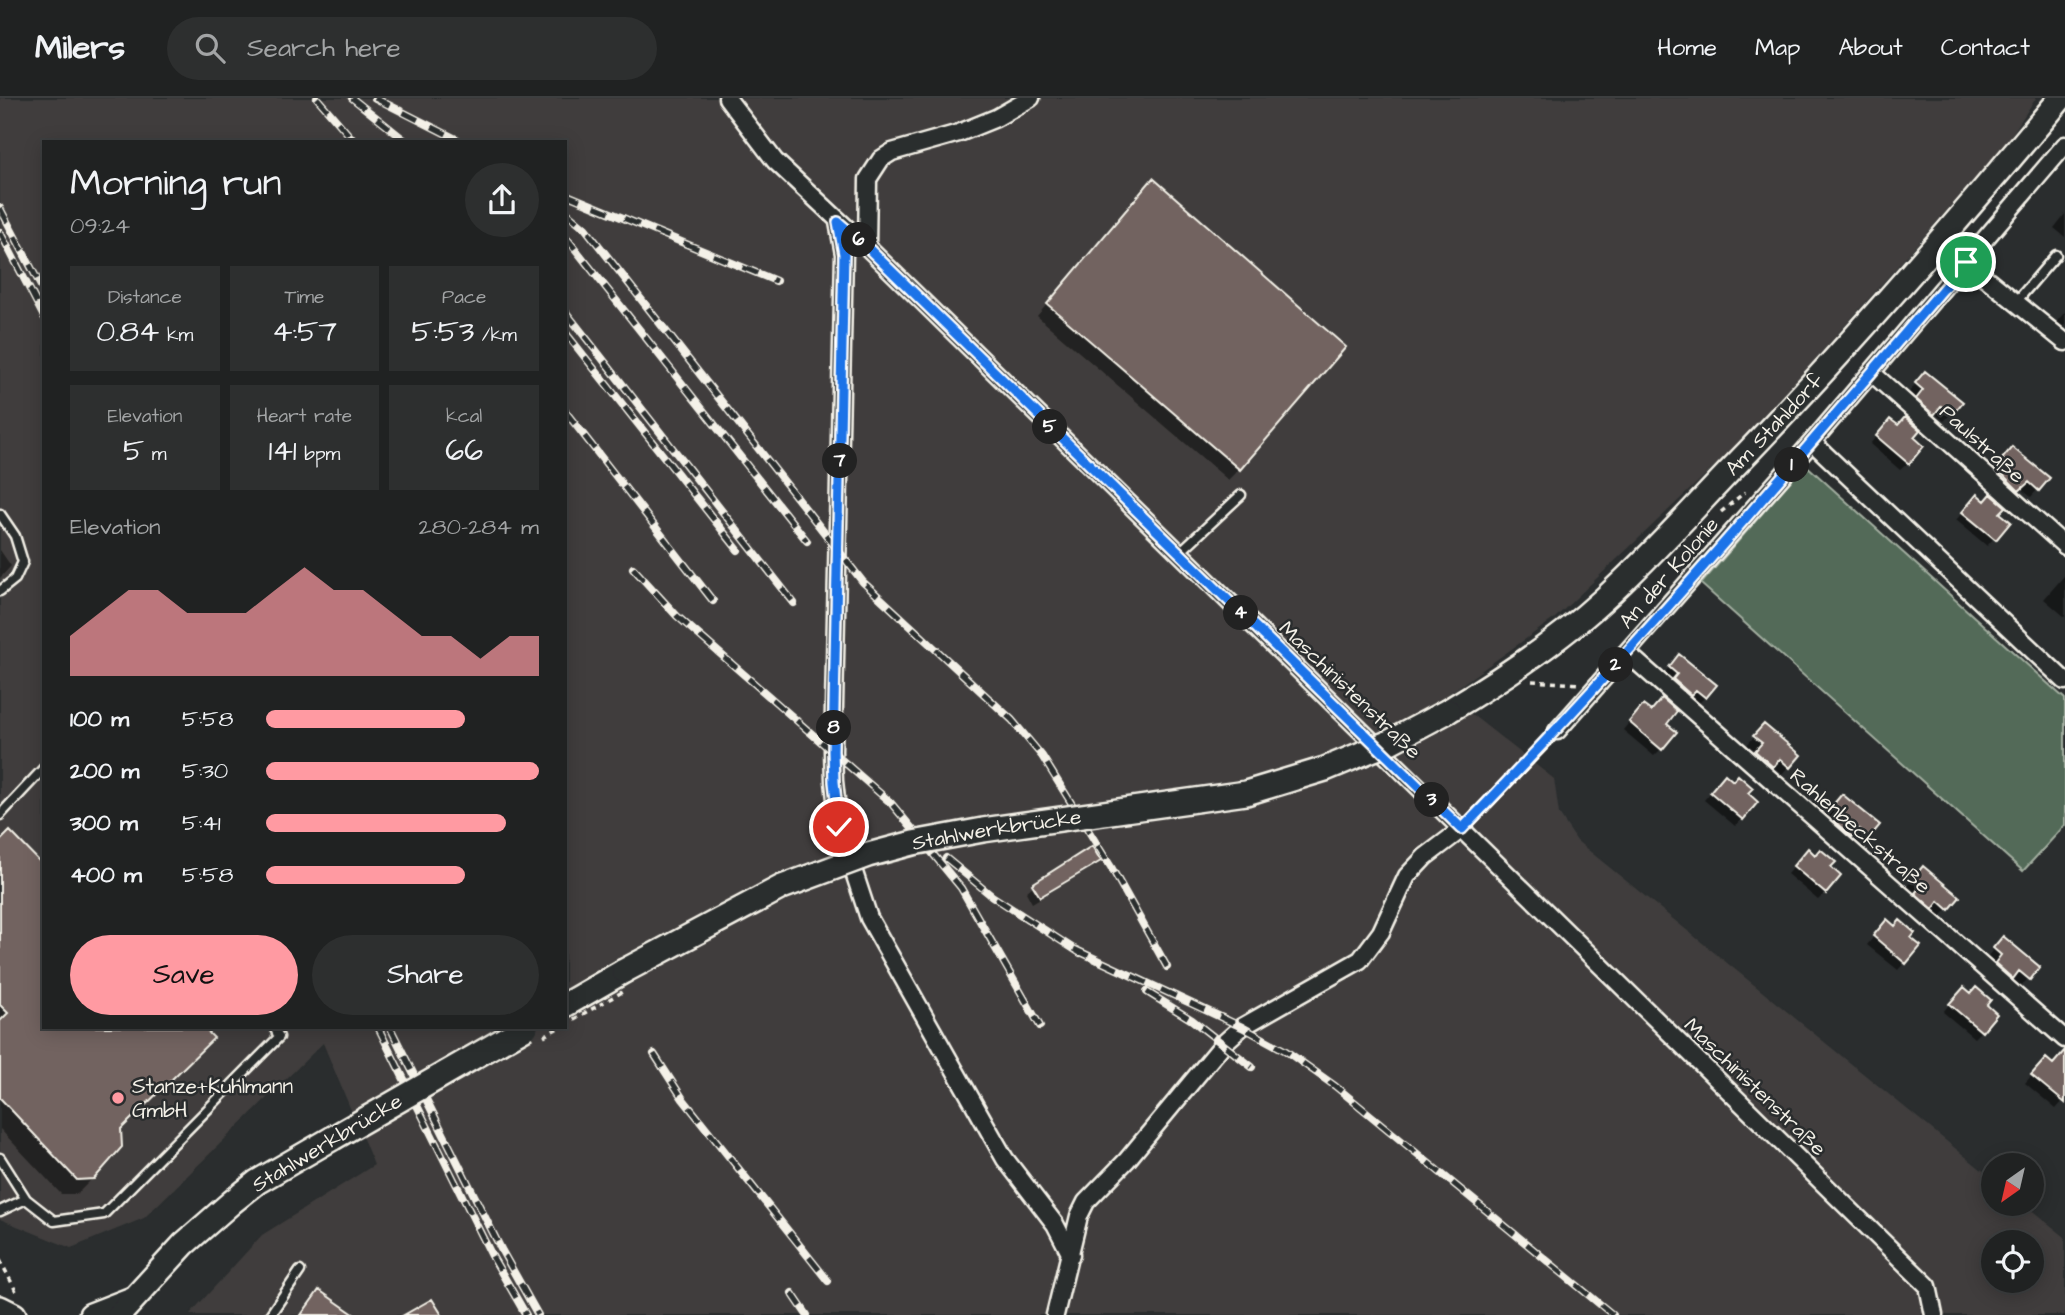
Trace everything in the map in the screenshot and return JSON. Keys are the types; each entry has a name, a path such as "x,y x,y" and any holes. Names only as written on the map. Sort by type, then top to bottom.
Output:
{"main road":[{"name":"Am Stahldorf","path":"1448,711 1507,676 1603,600 1639,564 1854,338 2061,98"},
{"name":"Stahlwerkbrücke","path":"567,1004 782,887 855,860 913,843 983,830 1246,793 1325,769 1376,748 1448,711"},
{"name":"Stahlwerkbrücke","path":"126,1307 184,1244 257,1182 523,1029"},
{"path":"91,1315 126,1307"},
{"path":"0,1309 14,1311"}],"street":[{"name":"Maschinistenstraße","path":"727,98 775,161 867,247 1928,1286 1934,1315"},
{"path":"867,247 868,179 881,159 891,152 959,133 996,118 1031,98"},
{"name":"An der Kolonie","path":"1557,731 1872,373 2065,145"},
{"path":"838,222 844,254 833,751 839,827 869,918 1005,1159 1055,1224 1071,1255"},
{"path":"1966,262 2065,342"},
{"name":"Paulstraße","path":"1872,373 2065,546"},
{"path":"1812,442 2065,681"},
{"name":"Rahlenbeckstraße","path":"1627,653 2065,1040"},
{"path":"1055,1315 1079,1216 1086,1202 1131,1154 1224,1043 1242,1027 1360,960 1381,932 1407,876 1424,857 1462,829"}],"lane":[{"path":"2016,302 2056,255"},
{"path":"1179,553 1241,495"},
{"path":"0,514 15,536 23,562 15,579 0,591"},
{"path":"1462,829 1557,731"},
{"path":"0,815 42,770"},
{"path":"0,1158 26,1199 54,1221 104,1214 279,1037 275,1029"},
{"path":"0,1211 26,1199"},
{"path":"270,1315 300,1271"}],"path":[{"path":"1532,681 1581,684"},
{"path":"567,1023 630,988"},
{"path":"0,1260 14,1311"}],"shaded area":[{"path":"0,98 2036,98 2004,146 1802,374 1721,460 1555,618 1447,695 1554,779 1559,814 1577,841 1981,1169 1981,1216 2039,1216 2065,1237 2065,1315 189,1315 262,1235 374,1165 323,1043 144,1218 71,1248 0,1219"}],"green space":[{"path":"1805,464 2065,699 2065,825 2023,871 1701,584"}],"building":[{"path":"1153,178 1346,347 1240,470 1047,304"},
{"path":"1925,371 1963,402 1952,415 1941,406 1934,415 1916,399 1923,390 1915,383"},
{"path":"1905,417 1920,430 1914,437 1924,446 1909,464 1876,436 1890,419 1898,425"},
{"path":"2012,447 2050,478 2039,491 2029,482 2019,491 2003,475 2010,466 2002,459"},
{"path":"1977,494 1985,501 1991,494 2006,507 2000,513 2011,522 1996,540 1962,512"},
{"path":"1679,654 1717,685 1706,698 1696,690 1691,695 1673,679 1677,674 1669,667"},
{"path":"1662,698 1677,711 1667,724 1677,732 1662,750 1629,722 1643,705 1651,711"},
{"path":"1764,724 1801,755 1790,768 1780,759 1773,767 1755,751 1762,743 1753,736"},
{"path":"1725,774 1733,781 1738,775 1753,788 1748,793 1758,802 1743,820 1710,792"},
{"path":"1842,794 1880,825 1869,838 1859,829 1852,837 1834,821 1840,813 1832,806"},
{"path":"10,831 42,864 42,1029 205,1029 214,1038 121,1129 122,1147 94,1179 77,1180 0,1098 0,1021 8,1013 0,1005 0,841"},
{"path":"1092,846 1101,861 1040,897 1032,884"},
{"path":"1808,848 1815,855 1820,849 1836,862 1831,867 1841,876 1826,894 1793,866"},
{"path":"1923,866 1960,897 1949,910 1939,901 1933,909 1915,893 1921,886 1912,879"},
{"path":"1887,919 1895,926 1900,920 1915,933 1911,938 1921,946 1906,964 1873,936"},
{"path":"2003,936 2040,967 2030,980 2019,971 2013,979 1995,963 2001,955 1993,948"},
{"path":"1964,987 1971,993 1976,987 1991,1000 1987,1005 1997,1014 1982,1032 1949,1004"},
{"path":"2065,1050 2065,1103 2031,1075 2046,1058 2053,1064"},
{"path":"319,1290 355,1315 301,1315"},
{"path":"432,1299 442,1315 404,1315"}],"railway":[{"path":"317,98 353,140"},
{"path":"352,98 404,140"},
{"path":"375,98 458,140"},
{"path":"567,195 776,281"},
{"path":"0,208 42,288"},
{"path":"567,213 585,228 863,582 1012,720 1042,756 1111,867 1167,967"},
{"path":"0,232 42,313"},
{"path":"567,239 807,541"},
{"path":"567,314 794,603"},
{"path":"567,335 738,550"},
{"path":"567,414 713,601"},
{"path":"633,568 677,616 891,803 961,888 1040,1026"},
{"path":"946,858 992,896 1080,953"},
{"path":"1074,949 1242,1027 1286,1051 1335,1086 1613,1315"},
{"path":"1147,992 1192,1020 1252,1067"},
{"path":"379,1029 492,1256 526,1315"},
{"path":"391,1029 502,1251 538,1315"},
{"path":"654,1054 683,1099 828,1281"},
{"path":"792,1293 807,1315"}],"place":[{"name":"Stanze+Kuhlmann GmbH","path":"118,1098"}],"route":[{"path":"839,827 833,751 844,254 838,222 867,247 1462,829 1557,731 1627,653 1966,262"}]}
